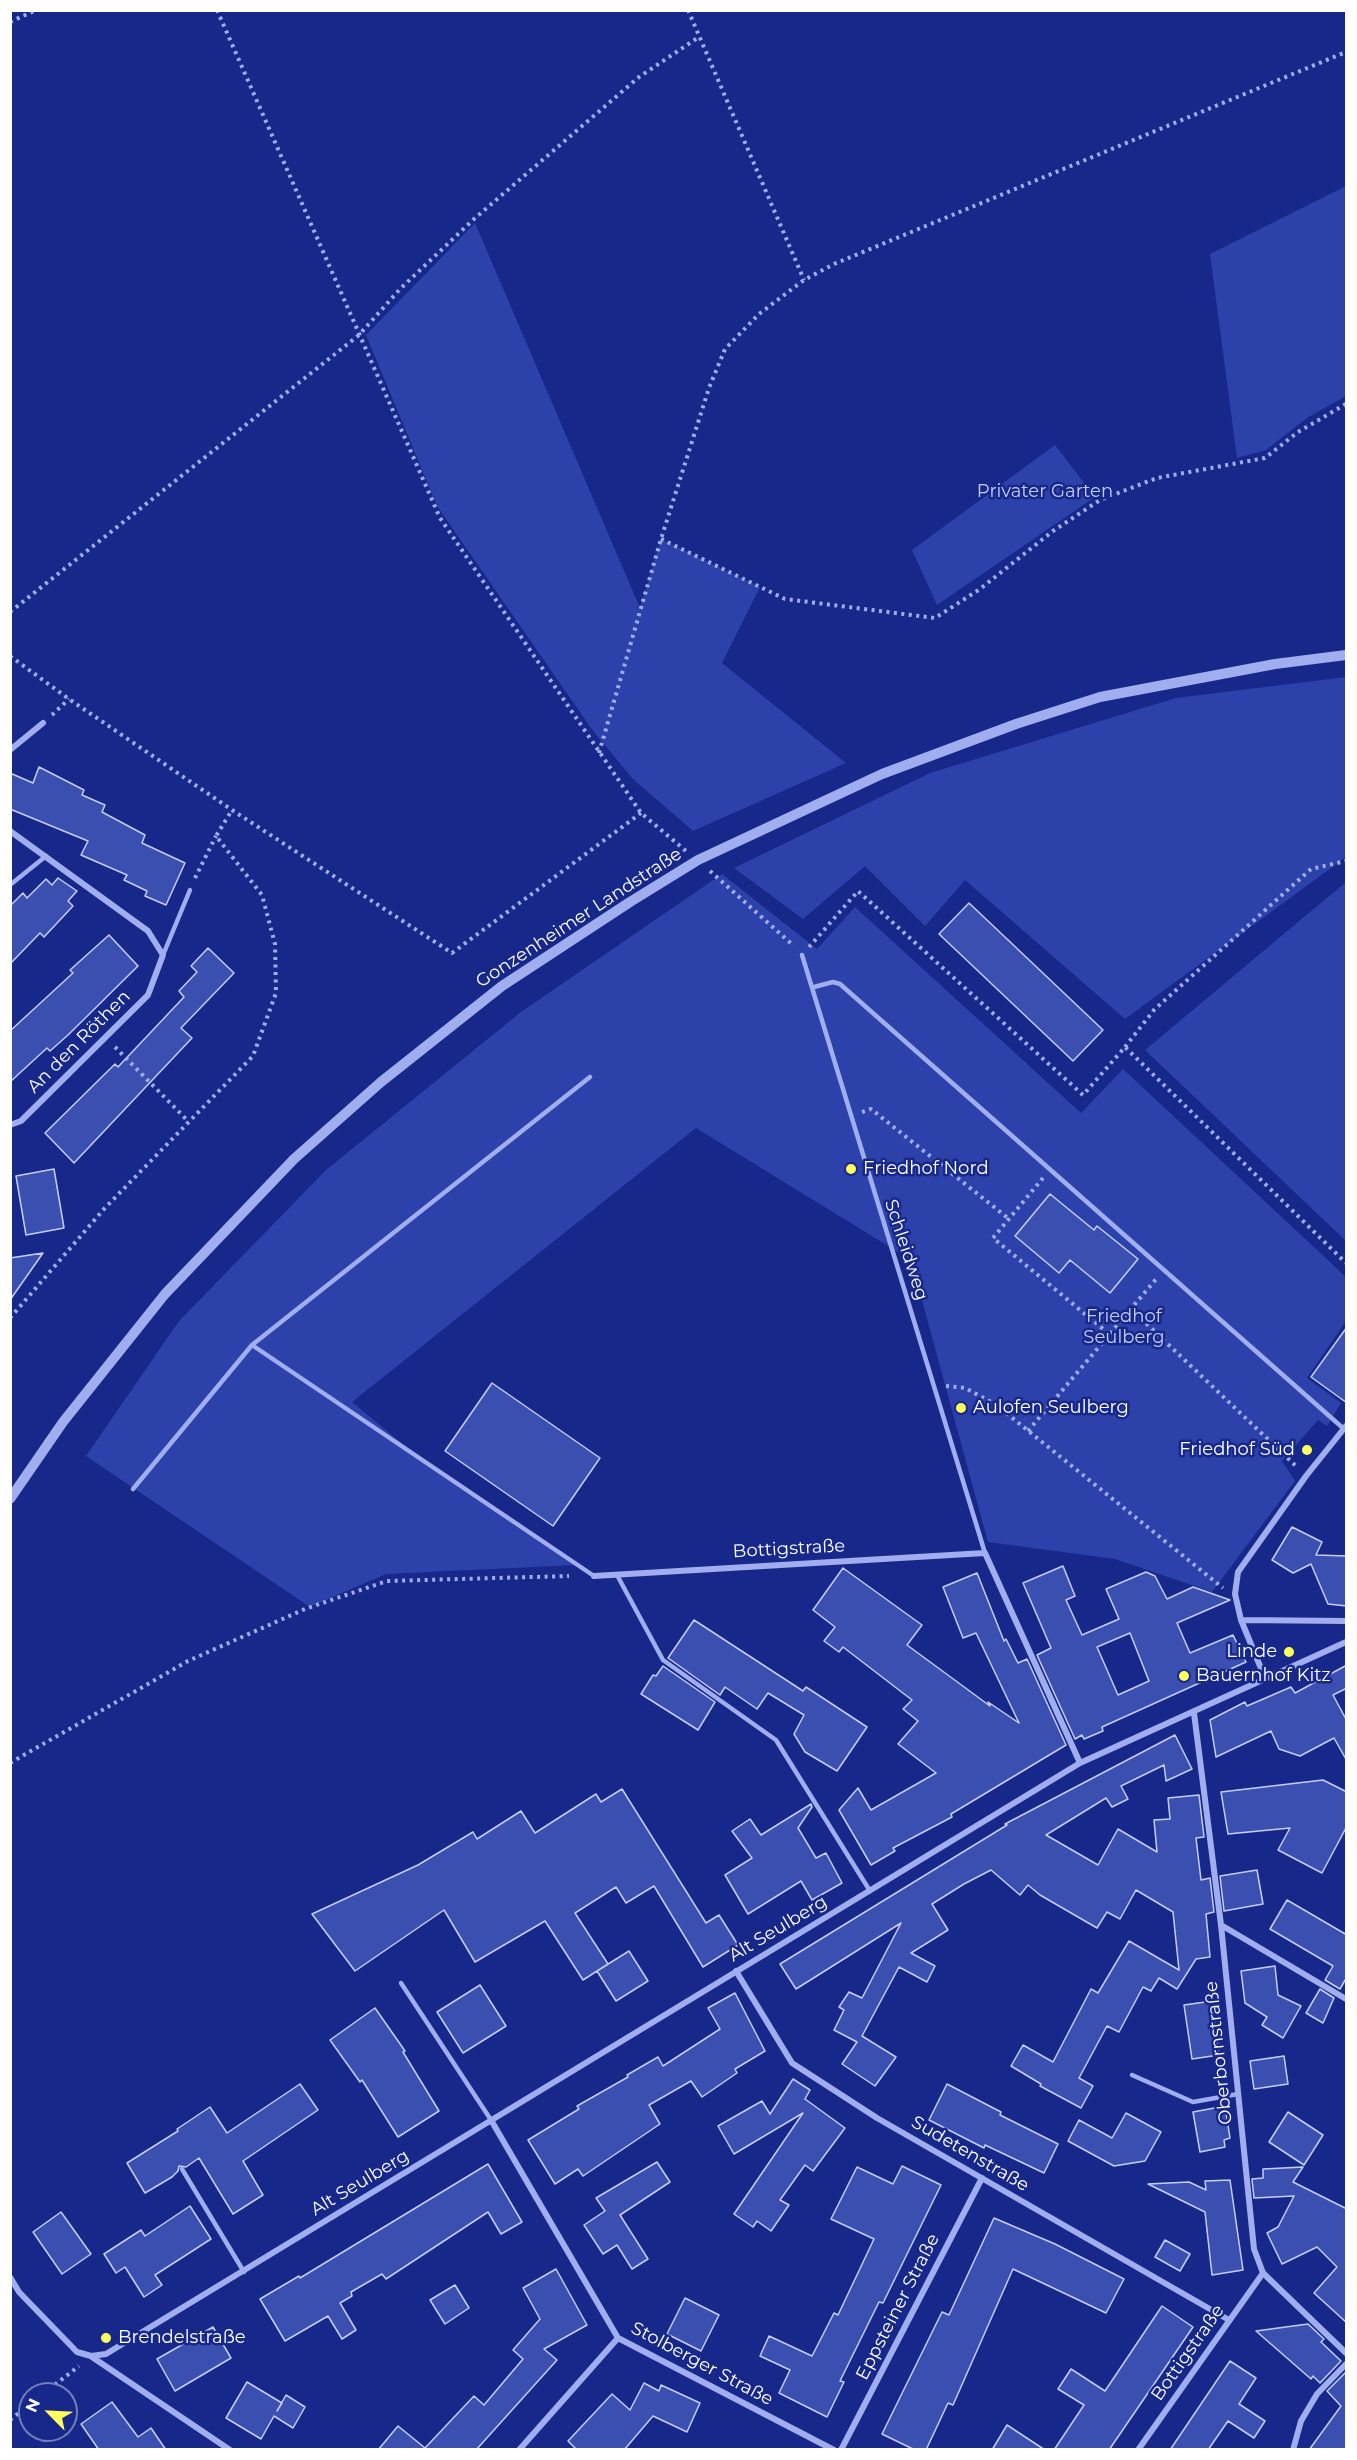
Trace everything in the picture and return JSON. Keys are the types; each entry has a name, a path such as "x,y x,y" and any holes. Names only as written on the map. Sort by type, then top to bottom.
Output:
{"street":[{"name":"Gonzenheimer Landstraße","path":"10,1499 63,1422 165,1294 294,1159 381,1082 502,986 698,860 882,774 1016,724 1100,697 1275,664 1347,654"},
{"path":"10,750 43,723"},
{"path":"10,831 148,931 163,955"},
{"name":"An den Röthen","path":"10,1125 21,1121 148,995 163,955"},
{"path":"1265,1678 1241,1620 1235,1594 1238,1572 1306,1476 1346,1427"},
{"path":"985,1552 1080,1763"},
{"name":"Bottigstraße","path":"594,1576 985,1552"},
{"path":"1241,1620 1347,1621"},
{"name":"Alt Seulberg","path":"92,2356 106,2354 244,2272 1080,1763 1347,1642"},
{"name":"Oberbornstraße","path":"1194,1713 1221,1925 1254,2249 1263,2273 1347,2353"},
{"path":"1221,1925 1347,1999"},
{"name":"Sudetenstraße","path":"736,1971 792,2063 877,2118 1229,2320"},
{"name":"Stolberger Straße","path":"492,2120 618,2338 834,2450"},
{"name":"Eppsteiner Straße","path":"841,2450 982,2178"},
{"name":"Bottigstraße","path":"1138,2450 1263,2273"},
{"path":"10,2277 18,2292 77,2352 92,2356 230,2450"},
{"path":"519,2450 618,2338"},
{"path":"1293,2450 1301,2421 1317,2394 1347,2364"}],"lane":[{"path":"10,885 46,856"},
{"path":"163,955 190,890"},
{"name":"Schleidweg","path":"802,955 814,987 850,1116 985,1552"},
{"path":"814,987 833,982 840,984 1346,1427"},
{"path":"133,1489 252,1345 590,1077"},
{"path":"252,1345 594,1576"},
{"path":"617,1575 663,1659 776,1740 870,1891"},
{"path":"401,1983 492,2120"},
{"path":"1132,2075 1193,2102 1238,2094"},
{"path":"182,2169 244,2272"}],"path":[{"path":"10,22 36,10"},
{"path":"217,10 440,518 641,813 790,941 802,955 858,891 1083,1095 1154,1010 1311,869 1347,861"},
{"path":"688,10 804,280"},
{"path":"10,612 359,335 400,289 474,219 639,77 699,37"},
{"path":"599,753 661,539 709,388 725,349 759,314 804,280 834,264 1347,52"},
{"path":"661,539 785,599 935,618 980,589 1053,531 1100,500 1157,478 1265,458 1298,432 1347,404"},
{"path":"10,656 232,810 452,953 641,813"},
{"path":"43,723 69,699"},
{"path":"190,890 216,836 232,810"},
{"path":"10,1318 104,1209 253,1056 276,993 275,944 262,895 216,836"},
{"path":"106,1038 189,1121"},
{"path":"1125,1047 1347,1263"},
{"path":"850,1116 871,1109 1009,1219"},
{"path":"1050,1169 993,1238 1108,1333"},
{"path":"1028,1431 1108,1333 1164,1270"},
{"path":"1130,1308 1306,1476"},
{"path":"936,1389 944,1386 965,1388 995,1404 1218,1585 1235,1594"},
{"path":"10,1763 188,1661 305,1609 387,1581 594,1576"},
{"path":"58,2382 92,2356"}],"green space":[{"path":"1346,186 1346,396 1307,418 1266,450 1237,458 1210,254"},
{"path":"475,223 640,608 661,539 760,587 722,663 846,763 693,831 633,779 593,731 437,506 366,335"},
{"name":"Privater Garten","path":"1055,445 1095,497 937,605 912,550"},
{"path":"1346,677 1346,857 1125,1019 965,880 925,926 865,866 803,919 734,868 930,773 1176,698"},
{"name":"Friedhof Seulberg","path":"722,874 817,949 855,907 1081,1113 1123,1069 1346,1277 1346,1321 1307,1378 1341,1403 1327,1426 1318,1420 1282,1461 1295,1481 1212,1592 1115,1559 988,1542 911,1260 696,1128 352,1402 417,1456 577,1565 386,1574 310,1607 86,1456 179,1321 326,1170 521,1012"},
{"path":"1346,882 1346,1241 1145,1050"}],"building":[{"path":"39,767 84,790 82,795 105,805 102,812 145,835 142,843 185,863 166,905 145,896 147,891 124,880 127,875 81,855 88,841 10,809 10,773 33,783"},
{"path":"58,878 77,891 68,901 73,906 44,937 40,933 10,964 10,906 23,893 27,898 46,879 52,885"},
{"path":"969,903 1103,1030 1073,1061 939,934"},
{"path":"109,935 138,966 68,1035 50,1051 47,1048 10,1082 10,1031 73,973 70,970"},
{"path":"208,948 234,973 181,1028 192,1038 74,1163 45,1133 115,1064 118,1067 184,997 179,991 197,972 191,966"},
{"path":"54,1169 64,1228 26,1235 16,1176"},
{"path":"1050,1194 1094,1230 1097,1226 1138,1259 1110,1293 1070,1260 1059,1273 1015,1236"},
{"path":"43,1253 10,1300 10,1258"},
{"path":"1347,1327 1347,1403 1311,1377"},
{"path":"492,1383 600,1458 553,1526 445,1451"},
{"path":"1292,1527 1322,1542 1316,1555 1347,1556 1347,1606 1328,1604 1311,1564 1293,1573 1272,1560"},
{"path":"1063,1566 1075,1596 1066,1600 1082,1635 1119,1619 1106,1589 1146,1572 1155,1576 1167,1599 1193,1587 1230,1600 1177,1623 1190,1653 1233,1635 1246,1662 1102,1727 1103,1731 1084,1739 1082,1735 1075,1739 1037,1655 1051,1648 1023,1583","holes":["1130,1633 1149,1681 1118,1695 1097,1647"]},
{"path":"843,1568 922,1625 907,1645 990,1706 988,1702 1019,1723 976,1633 963,1638 943,1587 977,1573 1004,1641 1006,1639 1018,1663 1027,1659 1066,1745 951,1814 952,1817 893,1848 895,1851 871,1865 839,1810 858,1788 871,1810 936,1773 898,1744 918,1721 903,1709 912,1700 843,1647 839,1652 824,1641 835,1627 813,1610"},
{"path":"694,1620 803,1691 806,1687 867,1727 837,1771 805,1752 794,1734 804,1715 768,1693 757,1709 725,1687 720,1695 668,1658"},
{"path":"1347,1665 1347,1688 1333,1695 1347,1721 1347,1761 1334,1738 1300,1756 1279,1749 1271,1731 1216,1757 1210,1720 1245,1702 1247,1706 1291,1687 1295,1693"},
{"path":"663,1666 715,1702 698,1730 641,1694 653,1675 656,1676"},
{"path":"1175,1735 1192,1769 1166,1781 1164,1765 1121,1786 1128,1799 1112,1807 1106,1798 1046,1835 1098,1865 1118,1829 1157,1852 1154,1820 1170,1819 1168,1798 1199,1795 1204,1837 1196,1838 1201,1880 1210,1878 1214,1912 1206,1914 1210,1957 1196,1959 1177,1989 1159,1978 1151,1991 1143,1987 1119,2032 1107,2026 1079,2078 1093,2086 1081,2108 1040,2086 1041,2084 1011,2066 1023,2045 1053,2062 1091,1989 1098,1993 1129,1941 1179,1970 1173,1912 1136,1890 1120,1919 1107,1912 1097,1928 1040,1895 1028,1885 1020,1895 991,1870 964,1884 932,1904 948,1930 911,1953 935,1966 927,1982 899,1967 862,2036 896,2057 875,2086 842,2064 857,2042 834,2030 844,2010 839,2007 849,1992 862,1998 901,1923 796,1989 780,1964 1007,1825 1005,1824"},
{"path":"1323,1780 1347,1792 1347,1826 1322,1873 1278,1850 1290,1828 1228,1834 1221,1792"},
{"path":"622,1789 706,1923 719,1915 738,1945 703,1967 654,1886 626,1903 616,1887 575,1913 608,1964 583,1980 545,1921 475,1962 444,1910 355,1971 312,1914 418,1865 473,1832 477,1839 521,1811 535,1833 596,1794 601,1802"},
{"path":"811,1804 812,1807 798,1828 816,1858 826,1853 842,1883 812,1900 801,1881 748,1914 725,1875 752,1858 732,1831 750,1819 761,1835"},
{"path":"1257,1870 1263,1904 1224,1911 1220,1876"},
{"path":"1287,1900 1347,1935 1347,1977 1340,1989 1325,1980 1333,1966 1270,1929"},
{"path":"629,1951 648,1981 616,2001 597,1971"},
{"path":"1275,1966 1278,1995 1301,2006 1283,2038 1262,2025 1267,2017 1245,2003 1241,1971"},
{"path":"480,1985 506,2026 463,2053 437,2012"},
{"path":"1320,1989 1334,1998 1323,2023 1306,2013"},
{"path":"735,1993 765,2051 735,2069 737,2073 702,2097 691,2081 649,2105 660,2124 583,2176 578,2169 555,2184 528,2140 579,2109 577,2106 658,2057 663,2066 720,2029 708,2008"},
{"path":"1212,2001 1219,2055 1192,2059 1184,2005"},
{"path":"375,2008 405,2051 403,2052 439,2111 398,2137 362,2080 360,2082 330,2040"},
{"path":"1284,2056 1288,2084 1254,2089 1250,2061"},
{"path":"793,2079 810,2090 805,2099 845,2128 813,2171 805,2165 780,2200 789,2205 771,2231 757,2221 753,2227 734,2214 803,2113 734,2154 718,2126 762,2101 770,2114"},
{"path":"300,2084 318,2110 243,2161 263,2195 233,2214 199,2158 186,2167 179,2166 178,2171 172,2177 145,2193 127,2163 178,2131 177,2129 210,2107 227,2133"},
{"path":"947,2084 1001,2112 1000,2115 1058,2144 1044,2173 985,2145 984,2148 929,2120"},
{"path":"1225,2106 1230,2138 1224,2140 1225,2147 1200,2152 1193,2112"},
{"path":"1288,2112 1323,2135 1304,2165 1269,2142"},
{"path":"1126,2113 1161,2132 1145,2161 1114,2166 1068,2141 1079,2120 1112,2138"},
{"path":"657,2162 670,2182 620,2215 648,2259 632,2269 617,2245 603,2254 584,2225 605,2211 596,2198"},
{"path":"488,2164 522,2222 501,2234 488,2212 386,2279 382,2274 351,2292 352,2296 340,2303 356,2330 342,2339 328,2316 285,2341 260,2299 299,2276 300,2278"},
{"path":"902,2166 941,2185 883,2303 879,2302 840,2381 844,2382 827,2417 779,2393 790,2370 760,2356 769,2336 812,2356 834,2313 838,2315 874,2239 831,2219 857,2167 893,2184"},
{"path":"1303,2167 1293,2182 1347,2209 1347,2323 1314,2293 1337,2267 1317,2247 1282,2264 1267,2233 1278,2227 1294,2196 1254,2198 1252,2179 1263,2178 1263,2169"},
{"path":"1230,2180 1243,2270 1212,2275 1205,2212 1148,2184 1189,2182 1206,2190 1205,2181"},
{"path":"190,2206 211,2239 155,2275 162,2285 144,2297 125,2267 116,2273 104,2254 141,2230 145,2236"},
{"path":"61,2212 91,2254 62,2274 33,2232"},
{"path":"994,2218 1055,2244 1124,2279 1106,2313 1013,2269 953,2405 948,2403 926,2450 915,2450 882,2434 942,2312 949,2315"},
{"path":"1165,2240 1190,2254 1180,2271 1155,2257"},
{"path":"556,2269 587,2325 544,2349 557,2360 476,2450 378,2450 398,2426 425,2448 474,2396 484,2405 523,2359 513,2350 540,2319 523,2288"},
{"path":"455,2285 469,2308 445,2324 430,2300"},
{"path":"685,2298 719,2315 701,2351 667,2334"},
{"path":"1162,2306 1193,2327 1109,2450 1054,2450 1084,2405 1058,2389 1071,2369 1105,2391"},
{"path":"1308,2324 1324,2339 1321,2342 1341,2361 1320,2383 1313,2376 1311,2379 1256,2331"},
{"path":"213,2327 231,2358 175,2391 157,2359"},
{"path":"1230,2361 1256,2378 1239,2404 1265,2421 1254,2438 1228,2421 1208,2450 1170,2450"},
{"path":"1347,2371 1347,2450 1309,2450 1341,2406 1327,2391"},
{"path":"247,2382 282,2403 286,2395 305,2407 293,2428 274,2416 261,2439 226,2418"},
{"path":"644,2383 659,2391 661,2385 700,2403 687,2432 653,2416 624,2450 577,2450 568,2441 612,2394 630,2410"},
{"path":"112,2402 138,2437 151,2428 166,2450 99,2450 81,2424"},
{"path":"1007,2425 1045,2450 992,2450"}],"place":[{"name":"Friedhof Nord","path":"851,1169"},
{"name":"Aulofen Seulberg","path":"961,1408"},
{"name":"Friedhof Süd","path":"1307,1450"},
{"name":"Linde","path":"1289,1652"},
{"name":"Bauernhof Kitz","path":"1184,1676"},
{"name":"Brendelstraße","path":"106,2338"}]}
